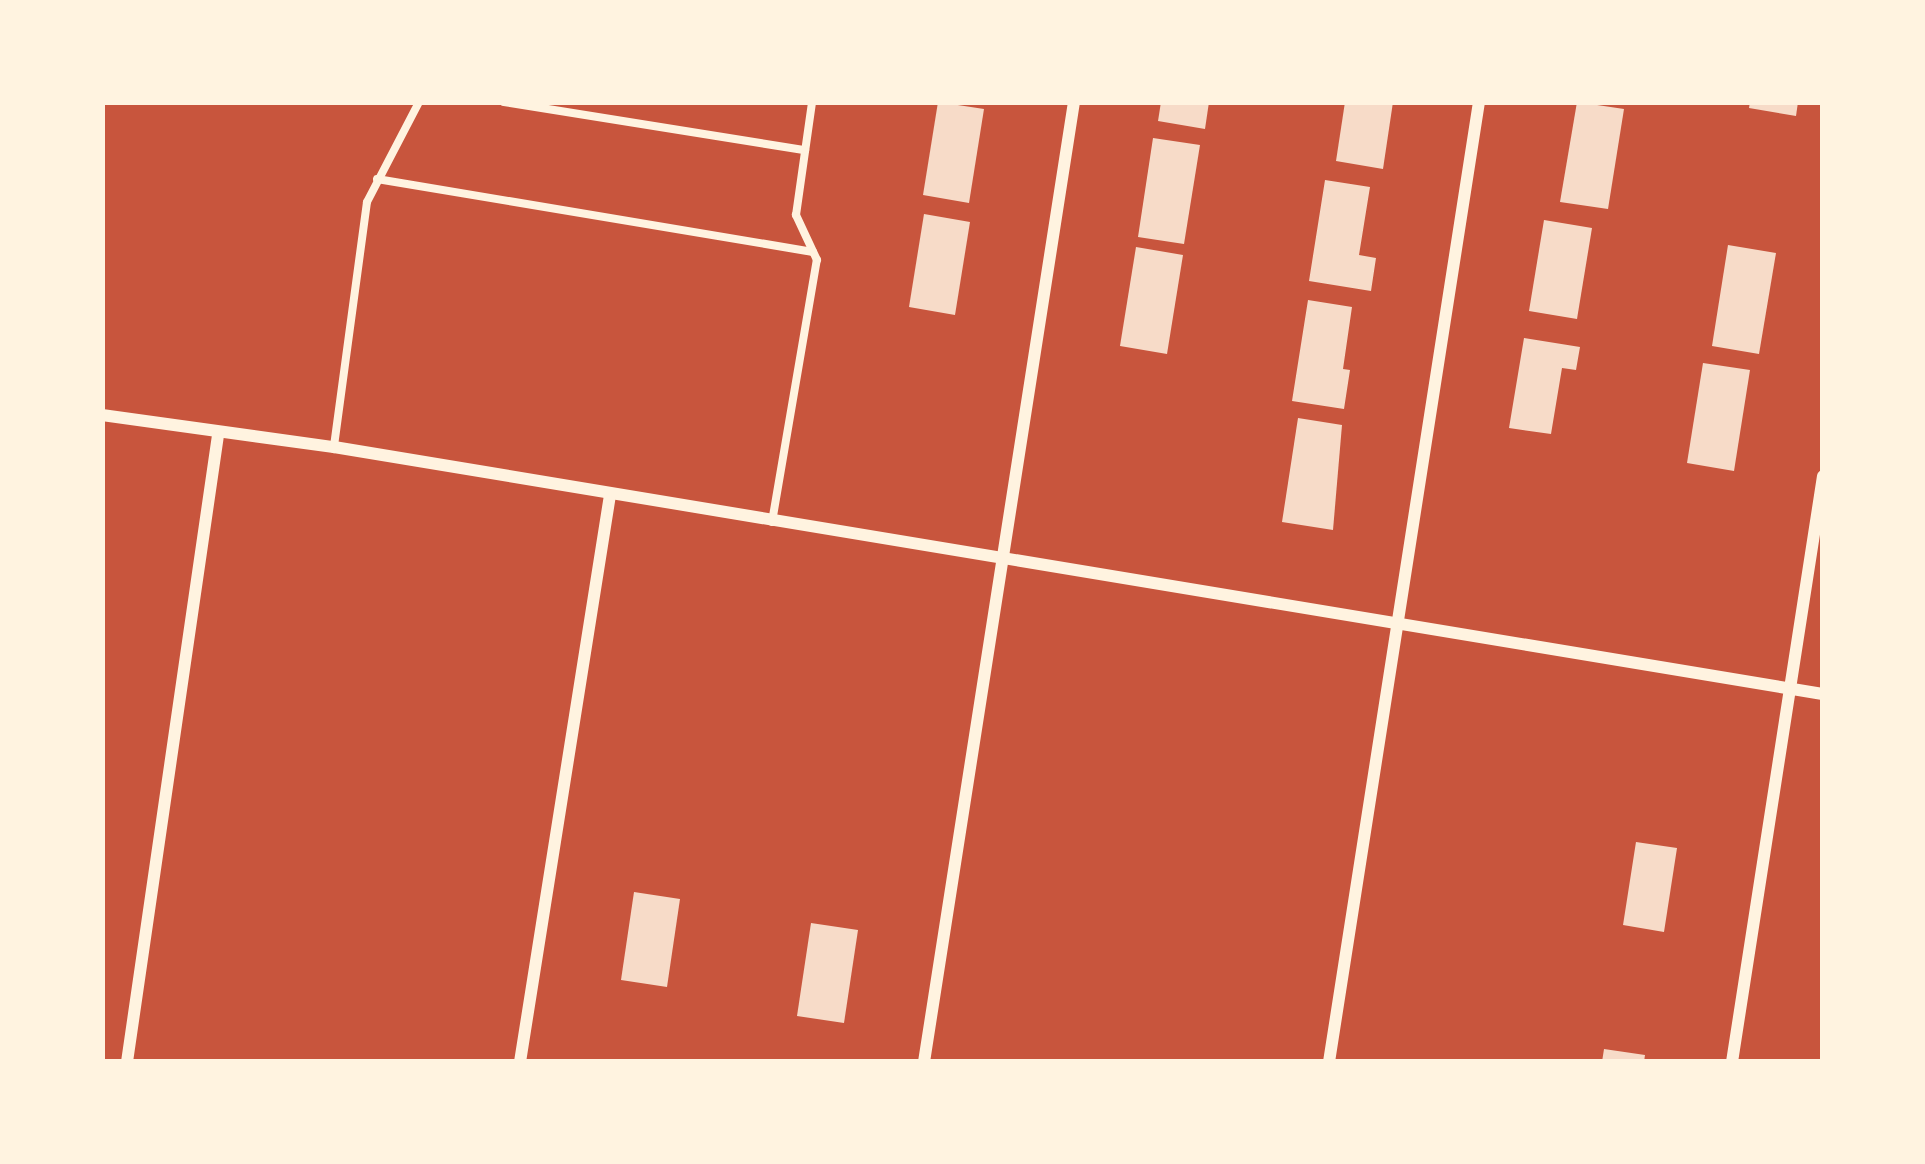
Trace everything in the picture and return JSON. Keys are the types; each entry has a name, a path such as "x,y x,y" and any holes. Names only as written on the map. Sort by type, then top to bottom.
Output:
{"street":[{"path":"924,1062 1074,102"},
{"path":"1329,1062 1479,102"},
{"path":"102,415 218,435 334,447 1823,694"},
{"path":"127,1062 218,435"},
{"path":"1732,1062 1823,476"},
{"path":"520,1062 610,495"}],"lane":[{"path":"334,447 367,202 419,102"},
{"path":"504,102 805,150"},
{"path":"772,522 817,260 796,214 812,102"},
{"path":"377,179 813,253"}],"building":[{"path":"938,102 984,109 969,203 923,195"},
{"path":"1161,102 1209,102 1205,129 1158,121"},
{"path":"1345,102 1393,102 1383,169 1336,161"},
{"path":"1577,102 1624,109 1608,209 1560,202"},
{"path":"1750,102 1798,102 1796,116 1749,108"},
{"path":"1153,138 1200,145 1184,244 1138,237"},
{"path":"1325,180 1370,187 1359,255 1376,258 1371,291 1309,281"},
{"path":"924,214 970,222 955,315 909,307"},
{"path":"1544,220 1592,228 1577,319 1529,311"},
{"path":"1728,245 1776,253 1759,354 1712,346"},
{"path":"1136,247 1183,255 1167,354 1120,346"},
{"path":"1308,300 1352,307 1343,369 1350,370 1344,409 1292,401"},
{"path":"1524,338 1580,347 1576,370 1562,368 1551,434 1509,428"},
{"path":"1703,363 1750,370 1734,471 1687,463"},
{"path":"1298,418 1342,425 1333,530 1282,522"},
{"path":"1636,842 1677,848 1664,932 1623,925"},
{"path":"634,892 680,899 667,987 621,980"},
{"path":"811,923 858,930 844,1023 797,1016"},
{"path":"1604,1049 1645,1055 1644,1062 1602,1062"}]}
